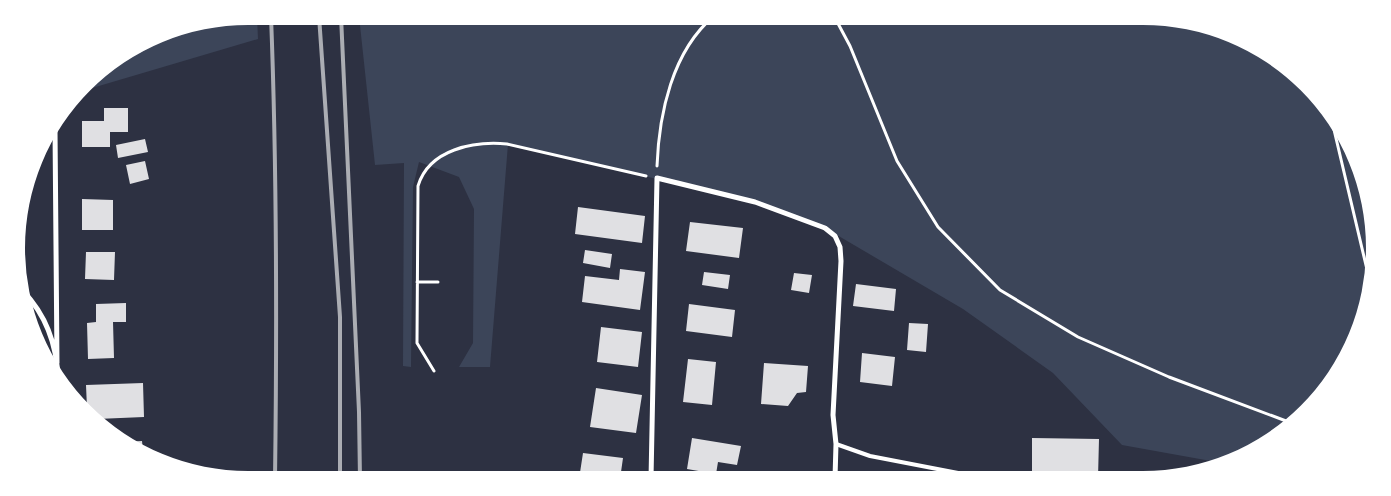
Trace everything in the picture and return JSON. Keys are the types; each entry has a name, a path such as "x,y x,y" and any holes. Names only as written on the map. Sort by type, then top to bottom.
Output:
{"street":[{"path":"55,136 57,363"},
{"path":"651,471 657,178 755,202 825,228 835,236 840,247 841,261 834,415 835,471"},
{"path":"31,300 46,322 57,363"}],"lane":[{"path":"836,444 870,456 948,471"}],"path":[{"path":"434,371 417,343 418,186 421,176 438,158 460,148 486,142 507,144 657,178 658,146 663,107 675,71 689,45 703,25"},
{"path":"839,25 850,46 897,161 938,227 1000,290 1078,337 1169,377 1285,420"},
{"path":"1336,136 1366,264"},
{"path":"417,282 438,282"}],"shaded area":[{"path":"233,25 257,25 258,39 92,88 112,71 136,55 176,37 204,29"},
{"path":"360,25 1158,25 1187,29 1215,37 1242,48 1279,71 1311,101 1343,149 1354,176 1362,204 1366,233 1366,263 1362,292 1354,320 1343,347 1320,384 1301,406 1279,425 1242,448 1209,461 1122,445 1053,373 963,309 825,228 755,202 508,144 490,367 459,367 473,343 474,209 459,177 419,162 413,187 411,367 403,366 404,163 375,165"}],"building":[{"path":"104,108 128,108 128,132 110,132 110,147 82,147 82,121 104,121"},
{"path":"145,139 148,152 118,158 116,145"},
{"path":"145,161 149,179 130,184 126,165"},
{"path":"82,199 113,200 113,230 82,230"},
{"path":"578,207 645,216 642,243 575,234"},
{"path":"690,222 743,228 739,258 686,251"},
{"path":"585,250 612,254 610,268 583,263"},
{"path":"86,252 115,252 114,280 85,279"},
{"path":"620,269 645,272 640,310 582,302 585,276 619,280"},
{"path":"704,272 730,275 728,289 702,285"},
{"path":"794,273 812,275 809,293 791,290"},
{"path":"856,284 896,289 894,311 853,306"},
{"path":"126,303 126,322 113,322 114,358 88,359 87,323 96,322 96,304"},
{"path":"689,304 735,310 732,337 686,331"},
{"path":"909,323 928,324 926,352 907,350"},
{"path":"601,327 642,332 638,367 597,362"},
{"path":"862,353 895,357 892,386 860,382"},
{"path":"688,359 716,362 712,405 683,402"},
{"path":"764,363 808,366 806,392 797,393 788,406 761,404"},
{"path":"143,383 144,417 104,419 87,402 86,385"},
{"path":"596,388 642,395 636,433 590,427"},
{"path":"692,438 741,446 737,465 718,462 716,471 687,469"},
{"path":"1032,438 1099,439 1098,471 1032,471"},
{"path":"583,453 623,458 621,471 580,471"}],"railway":[{"path":"271,25 276,248 275,471"},
{"path":"320,25 340,317 340,471"},
{"path":"341,25 359,412 360,471"}]}
